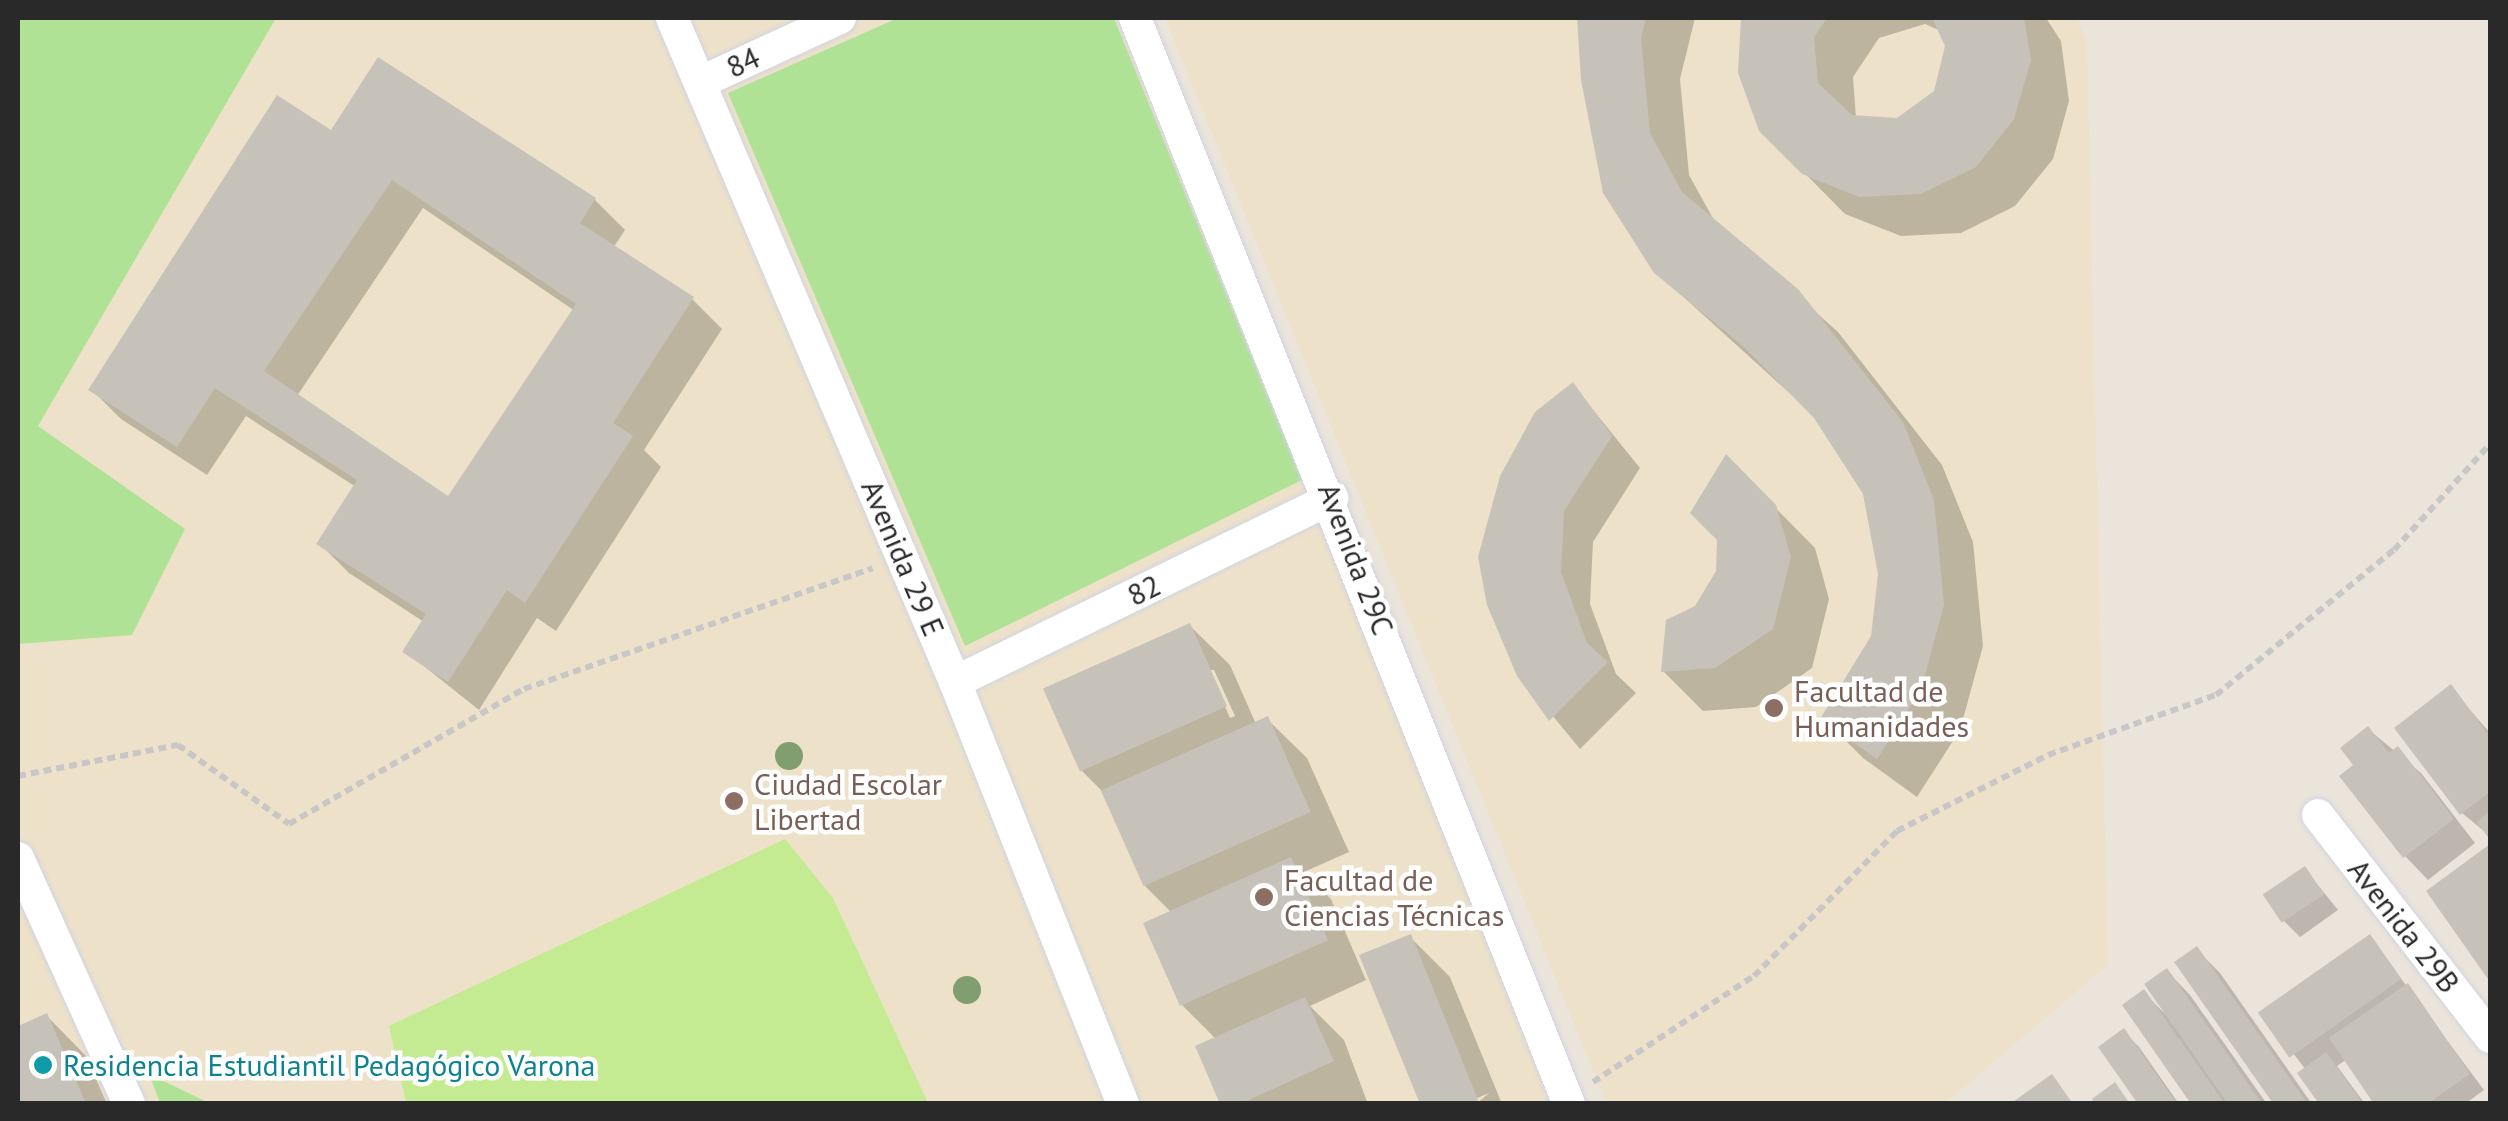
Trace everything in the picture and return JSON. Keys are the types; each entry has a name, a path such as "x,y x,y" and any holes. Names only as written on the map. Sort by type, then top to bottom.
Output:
{"street":[{"name":"Avenida 29 E","path":"672,18 956,682 1123,1104"},
{"name":"84","path":"701,82 840,18"},
{"name":"Avenida 29C","path":"1135,18 1332,498 1568,1101"},
{"name":"82","path":"956,682 1332,498"},
{"name":"Avenida 29B","path":"2318,815 2490,1038"},
{"path":"18,858 128,1104"}],"path":[{"path":"1568,1101 1754,976 1898,832 2048,755 2216,695 2394,550 2490,444"},
{"path":"18,776 178,744 288,824 524,690 902,558"}],"shaded area":[{"name":"Ciudad Escolar Libertad","path":"18,18 1135,18 1569,1103 18,1103"},
{"name":"Facultad de Humanidades","path":"1165,18 2077,18 2087,41 2108,965 1946,1103 1606,1103"}],"green space":[{"path":"18,18 276,18 38,426 185,529 132,635 18,644"},
{"path":"898,18 1114,18 1302,480 965,646 728,93"},
{"path":"785,839 833,898 928,1103 406,1103 389,1026"},
{"path":"149,1074 209,1103 160,1103"}],"building":[{"path":"1577,18 1646,18 1641,38 1650,133 1682,192 1798,289 1903,422 1934,500 1944,605 1921,690 1877,759 1820,719 1871,636 1878,574 1863,494 1814,418 1743,346 1654,273 1603,193 1581,80"},
{"path":"1741,18 1827,18 1814,37 1818,83 1852,115 1897,118 1934,91 1945,46 1932,18 2024,18 2031,60 2014,119 1976,167 1921,194 1859,197 1802,174 1759,131 1738,73"},
{"path":"378,57 596,198 580,223 694,297 613,423 633,436 525,603 507,590 448,682 402,652 426,614 316,544 357,480 215,388 177,447 88,390 277,95 331,130","holes":["392,180 576,304 448,496 264,371"]},
{"path":"1573,382 1612,436 1564,511 1561,572 1587,643 1608,662 1549,721 1517,676 1487,605 1478,557 1500,476 1535,412"},
{"path":"1726,454 1776,505 1791,557 1773,629 1715,668 1661,672 1666,620 1695,606 1716,571 1717,540 1690,513"},
{"path":"1190,623 1227,706 1080,772 1043,688"},
{"path":"2451,684 2490,737 2490,792 2460,815 2394,728"},
{"path":"1268,716 1311,812 1144,886 1101,790"},
{"path":"2368,726 2389,753 2398,746 2454,819 2403,858 2339,776 2353,765 2340,748"},
{"path":"2490,811 2490,840 2477,822"},
{"path":"2490,844 2490,982 2426,891"},
{"path":"1291,857 1328,940 1180,1006 1143,923"},
{"path":"2305,866 2324,894 2282,923 2263,895"},
{"path":"1411,934 1478,1100 1469,1104 1420,1104 1359,955"},
{"path":"2370,934 2402,979 2289,1058 2258,1013"},
{"path":"2197,946 2308,1104 2273,1104 2174,962"},
{"path":"2167,968 2262,1104 2228,1104 2144,984"},
{"path":"2408,983 2470,1074 2427,1104 2374,1104 2329,1038"},
{"path":"2144,989 2225,1104 2191,1104 2122,1005"},
{"path":"1305,997 1334,1061 1240,1104 1220,1104 1195,1046"},
{"name":"Residencia Estudiantil Pedagógico Varona","path":"47,1013 86,1104 18,1104 18,1026"},
{"path":"2124,1028 2177,1104 2138,1104 2098,1047"},
{"path":"2326,1052 2363,1104 2319,1104 2297,1073"},
{"path":"2052,1074 2073,1104 2010,1104"},
{"path":"2115,1082 2130,1104 2095,1104 2092,1099"}],"place":[{"name":"Facultad de Humanidades","path":"1774,708"},
{"name":"Ciudad Escolar Libertad","path":"734,801"},
{"name":"Facultad de Ciencias Técnicas","path":"1264,897"},
{"name":"Residencia Estudiantil Pedagógico Varona","path":"43,1065"}]}
